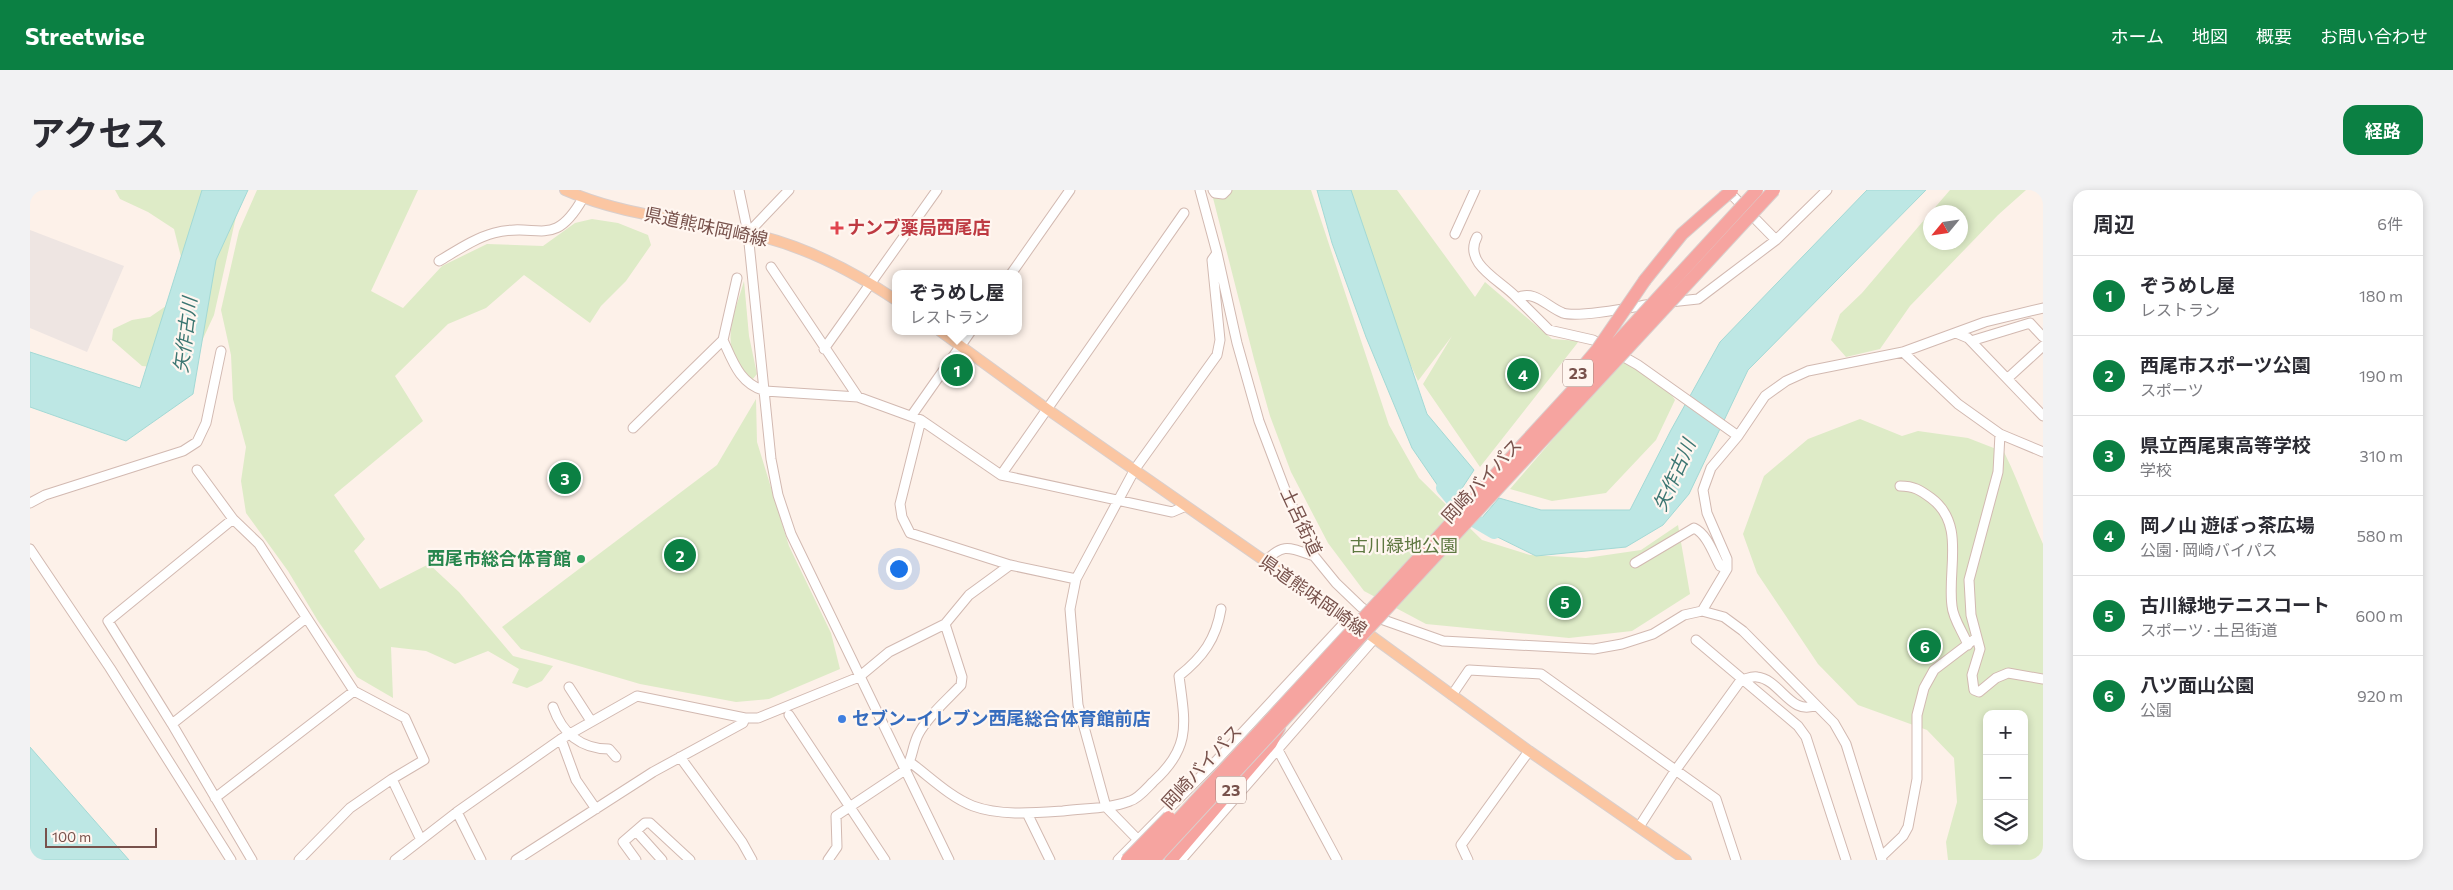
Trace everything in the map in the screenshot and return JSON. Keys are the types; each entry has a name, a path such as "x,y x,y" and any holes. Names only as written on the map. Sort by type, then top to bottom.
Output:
{"highway":[{"name":"岡崎バイパス","path":"1140,860 1757,190"},
{"name":"岡崎バイパス","path":"1154,860 1284,717 1317,685 1774,190"},
{"name":"23","path":"1742,225 1750,223 1783,190"},
{"name":"23","path":"1508,461 1508,455 1597,350 1645,280 1682,234 1728,192"},
{"name":"23","path":"1171,860 1271,743 1284,717"},
{"name":"23","path":"1127,860 1248,739 1257,733"}],"main road":[{"name":"県道熊味岡崎線","path":"565,190 582,198 664,219 748,233 841,267 892,297"},
{"name":"県道熊味岡崎線","path":"945,335 1047,409 1348,619 1529,751 1686,860"}],"street":[{"path":"739,190 748,233 773,468 778,494 791,534 859,676 908,766 949,860"},
{"path":"748,233 789,190"},
{"path":"824,349 937,190"},
{"path":"1014,270 1070,190"},
{"name":"土呂街道","path":"1200,190 1217,253 1237,343 1259,421 1286,492 1314,556 1336,583 1361,607 1378,618 1443,641 1594,649 1622,644 1653,634 1684,615 1702,611"},
{"path":"1213,190 1218,194 1223,194 1227,190"},
{"path":"1456,234 1475,190"},
{"path":"1518,298 1525,295 1533,296 1564,313 1581,313 1698,299 1776,240 1827,190"},
{"path":"1728,192 1776,240"},
{"path":"439,261 469,244 494,233 523,229 532,232 551,231 572,216 582,198"},
{"path":"1001,475 1184,213"},
{"path":"1476,237 1473,243 1473,252 1480,267 1496,278 1518,298 1549,330 1558,334 1593,340 1638,365 1738,436"},
{"path":"1160,860 1106,807 1078,705 1070,609 1076,579 1135,469 1217,356 1220,340 1212,260 1217,253"},
{"path":"771,267 824,349 858,397"},
{"path":"633,428 723,340 738,278"},
{"path":"1724,617 1702,611 1727,569 1727,559 1707,513 1703,490 1712,468 1738,436 1765,396 1786,381 1808,371 1903,352 1994,320 2043,308"},
{"path":"1971,341 2030,323 2043,337"},
{"path":"1956,332 1971,341 2043,416"},
{"path":"912,415 968,335"},
{"path":"723,340 736,367 751,387 765,391 858,397 912,415 1001,475 1172,512 1186,506"},
{"path":"2008,378 2043,346"},
{"path":"30,503 45,495 183,451 197,442 206,423 221,351"},
{"path":"1903,352 1958,404 2000,434 2043,452"},
{"path":"921,420 900,504 902,516 910,533 1010,565 1076,579"},
{"path":"2000,434 1998,472 1969,580 1970,610 1980,649 1972,675 1974,690 1978,692 1996,678 2008,673 2043,679"},
{"path":"197,470 233,518 259,544 354,691 405,718 424,760 392,778 350,808 299,860"},
{"path":"1900,486 1914,486 1938,503 1949,518 1953,532 1951,605 1968,645"},
{"path":"233,518 108,621 172,724 252,860"},
{"path":"1635,563 1694,528 1700,530 1705,537 1720,566 1727,569"},
{"path":"1265,562 1276,550 1291,548 1314,556"},
{"path":"30,549 110,668 232,860"},
{"path":"395,860 457,812 565,737 637,696 745,718 758,718 859,676 888,652 945,624 969,595 1010,565"},
{"path":"1712,596 1712,605 1715,610 1743,631 1834,723 1846,744 1881,858 1903,836 1908,827 1917,779 1917,714 1924,688 1934,670 1976,638"},
{"path":"908,766 971,805 988,810 1027,813 1106,807 1132,801 1170,766 1185,730 1179,676 1197,662 1212,642 1221,609"},
{"path":"172,724 306,618"},
{"path":"1118,860 1216,761 1348,619"},
{"path":"828,860 837,847 836,816 908,766 917,735 961,685 962,677 945,624"},
{"path":"1181,860 1374,639"},
{"path":"1696,640 1741,680 1798,726 1806,737 1846,860"},
{"path":"1452,695 1469,670 1541,674 1716,799 1736,860"},
{"path":"1638,827 1675,771 1741,680 1757,677 1772,684 1797,705 1807,708 1816,705"},
{"path":"569,687 591,721"},
{"path":"215,798 354,691"},
{"path":"553,707 565,737 576,780 596,809"},
{"path":"789,715 885,860"},
{"path":"516,860 680,758 742,723 745,718"},
{"path":"565,737 600,749 609,749 616,757"},
{"path":"1278,750 1337,860"},
{"path":"1468,860 1461,845 1529,751"},
{"path":"680,758 742,842 752,860"},
{"path":"392,778 420,840"},
{"path":"457,812 480,860"},
{"path":"1027,813 1050,860"},
{"path":"636,860 623,842 645,823 650,823 690,860"},
{"path":"636,831 662,860"}],"shaded area":[{"path":"30,230 124,266 87,352 30,328"}],"green space":[{"path":"115,190 242,190 214,315 201,343 166,368 142,366 112,340 113,329 132,320 150,317 179,297 183,265 174,229 148,212 120,199"},
{"path":"257,190 418,190 371,291 403,308 442,266 487,244 543,246 575,223 592,219 618,223 648,235 651,245 626,281 601,306 590,323 524,275 486,308 448,324 395,376 423,421 334,495 365,539 354,551 380,589 429,564 459,592 513,656 553,666 542,681 527,688 512,683 519,669 488,651 455,664 426,651 391,647 393,698 357,677 318,621 288,571 246,513 241,481 246,447 233,399 231,355 221,310 239,231"},
{"name":"古川緑地公園","path":"1211,190 1311,190 1389,425 1419,478 1482,540 1530,555 1586,558 1641,550 1678,525 1690,594 1632,631 1569,638 1426,624 1364,591 1328,543 1291,472 1270,416"},
{"path":"1341,190 1397,190 1475,297 1485,282 1552,339 1579,341 1480,467 1423,384 1452,336 1418,381 1359,252"},
{"path":"1950,190 2026,190 1968,246 1968,205 1937,205"},
{"path":"1923,221 1923,250 1964,250 1910,306 1880,349 1846,357 1831,340 1840,314 1862,293"},
{"path":"744,281 749,336 757,374 752,380 735,358 730,339 735,309"},
{"path":"1623,358 1667,388 1675,400 1656,440 1606,493 1552,501 1510,489"},
{"path":"756,399 757,442 789,546 831,633 840,669 769,699 736,702 640,684 521,649 502,627 717,465"},
{"path":"1860,419 1902,436 1918,431 1968,438 2004,452 2043,544 2043,860 1948,860 1946,842 1957,802 1954,758 1927,730 1858,705 1818,664 1757,573 1743,534 1764,476 1808,439"}],"water":[{"path":"202,190 248,190 216,260 193,394 126,441 30,407 30,352 140,388"},
{"path":"1317,190 1351,190 1427,414 1474,470 1451,505 1412,448 1366,337 1332,243"},
{"path":"1867,190 1926,190 1748,370 1689,494 1663,525 1626,547 1536,556 1475,526 1499,498 1541,510 1630,510 1671,430 1720,342"},
{"path":"30,747 129,860 30,860"}],"waterway":[{"name":"矢作古川","path":"1443,488 1465,515 1494,532"}],"place":[{"name":"ナンブ薬局西尾店","path":"837,228"},
{"name":"ぞうめし屋","path":"957,370"},
{"name":"岡ノ山 遊ぼっ茶広場","path":"1523,374"},
{"name":"県立西尾東高等学校","path":"565,478"},
{"name":"西尾市スポーツ公園","path":"680,555"},
{"name":"西尾市総合体育館","path":"581,559"},
{"name":"古川緑地テニスコート","path":"1565,602"},
{"name":"八ツ面山公園","path":"1925,646"},
{"name":"セブン−イレブン西尾総合体育館前店","path":"842,719"}]}
